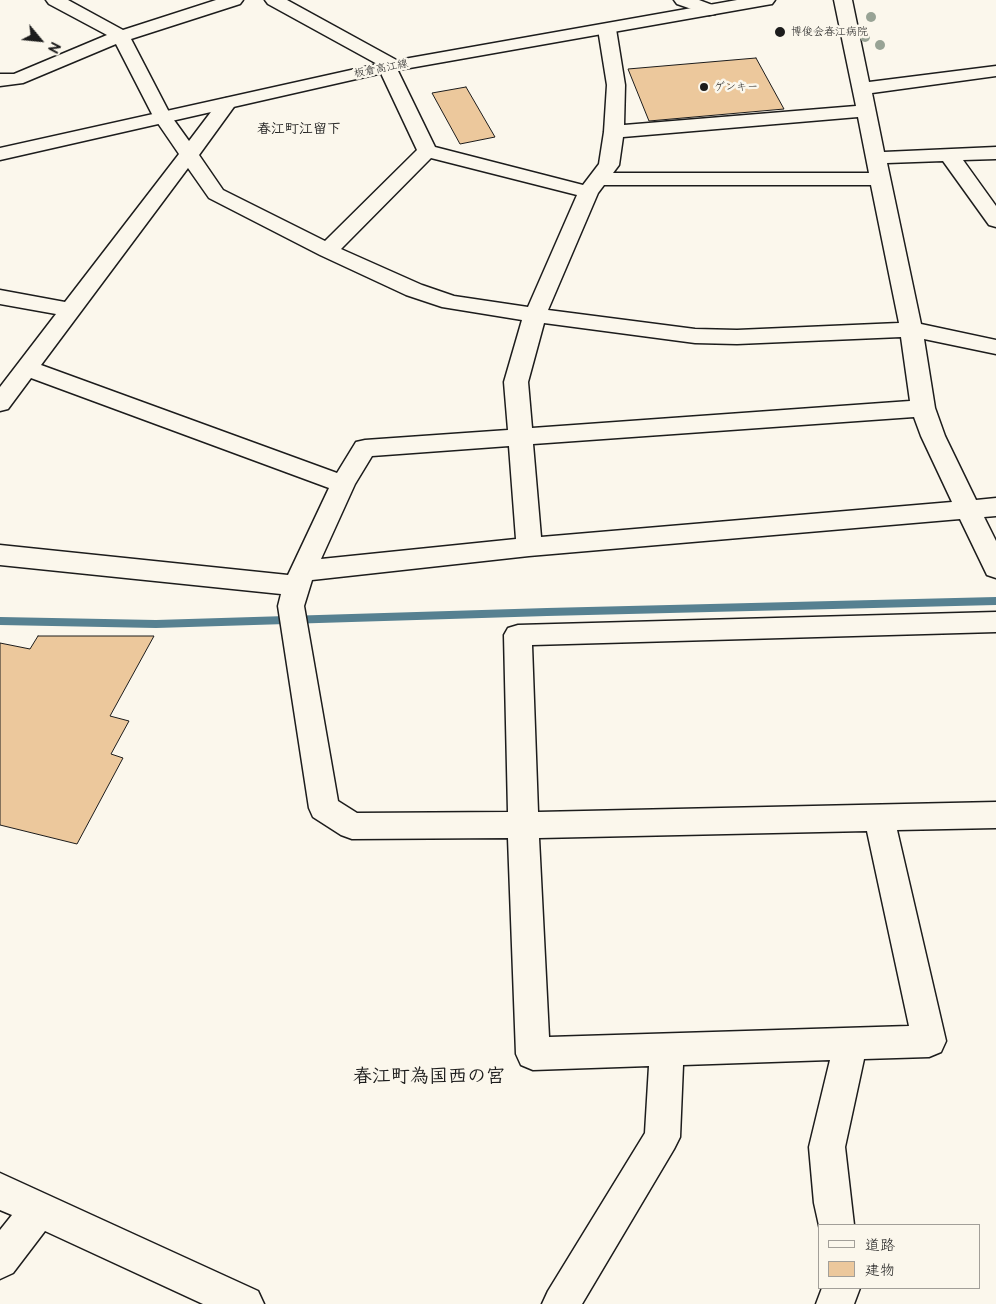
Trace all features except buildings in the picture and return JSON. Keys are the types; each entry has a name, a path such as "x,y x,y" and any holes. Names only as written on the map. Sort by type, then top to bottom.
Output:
{"street":[{"path":"55,0 121,36 162,116 216,194 327,251 414,290 450,302 695,336 737,337 911,329 996,347"},
{"path":"0,80 17,79 121,36 234,0"},
{"path":"274,0 391,67 427,151"},
{"path":"683,0 709,10"},
{"name":"板倉高江線","path":"0,154 162,116 227,104 391,67 766,0"},
{"path":"844,0 911,329 923,408 933,436 996,568"},
{"path":"529,547 516,382 535,315 593,185 610,165 614,132 616,85 607,29"},
{"path":"862,89 996,72"},
{"path":"0,403 227,104"},
{"path":"614,132 866,111"},
{"path":"427,151 593,185 878,168 949,155 996,153"},
{"path":"327,251 427,151"},
{"path":"949,155 996,221"},
{"path":"0,297 71,310"},
{"path":"26,368 343,484"},
{"path":"923,408 365,448 343,484 300,578 291,606 324,808 352,826 523,825 996,815"},
{"path":"0,555 300,578 529,547 996,507"},
{"path":"879,817 929,1041 533,1054 523,825 518,635 996,622"},
{"path":"836,1224 827,1147 850,1044"},
{"path":"561,1304 662,1138 667,1050"},
{"path":"0,1191 245,1304"},
{"path":"0,1260 39,1209"},
{"path":"835,1304 841,1289"}],"waterway":[{"path":"0,621 156,624 996,601"}],"place":[{"name":"博俊会春江病院","path":"780,32"},
{"name":"ゲンキー","path":"704,87"}],"district":[{"name":"春江町江留下","path":"299,129"},
{"name":"春江町為国西の宮","path":"429,1077"}]}
